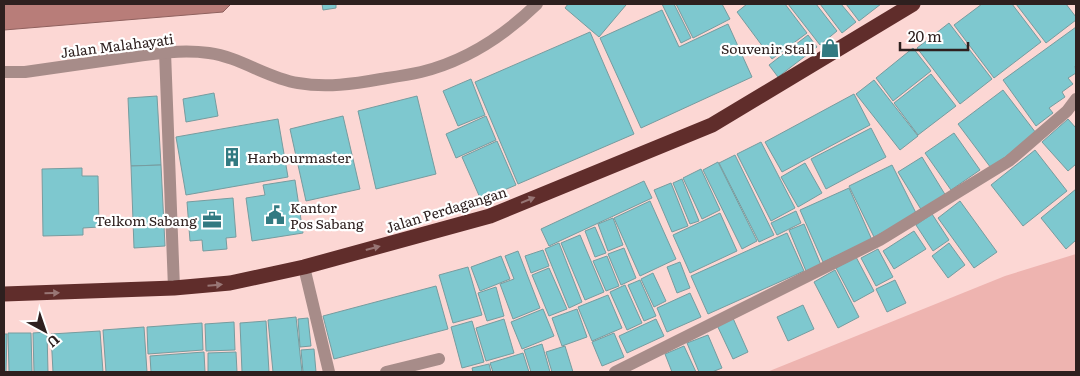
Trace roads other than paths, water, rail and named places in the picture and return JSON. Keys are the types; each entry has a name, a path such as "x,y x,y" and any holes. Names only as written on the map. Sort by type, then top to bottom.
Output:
{"highway":[{"name":"Jalan Perdagangan","path":"4,294 174,288 230,284 304,267 490,216 712,126 913,4"}],"street":[{"name":"Jalan Malahayati","path":"4,72 25,72 165,52 210,53 225,56 274,77 298,83 330,86 363,83 422,72 455,60 487,44 518,23 537,4"},
{"path":"165,52 174,288"},
{"path":"615,372 880,240 1009,161 1067,111 1076,99"},
{"path":"304,267 329,372"},
{"path":"386,372 439,358"}],"place":[{"name":"Souvenir Stall","path":"830,48"},
{"name":"Harbourmaster","path":"232,157"},
{"name":"Kantor Pos Sabang","path":"275,215"},
{"name":"Telkom Sabang","path":"212,220"}]}
